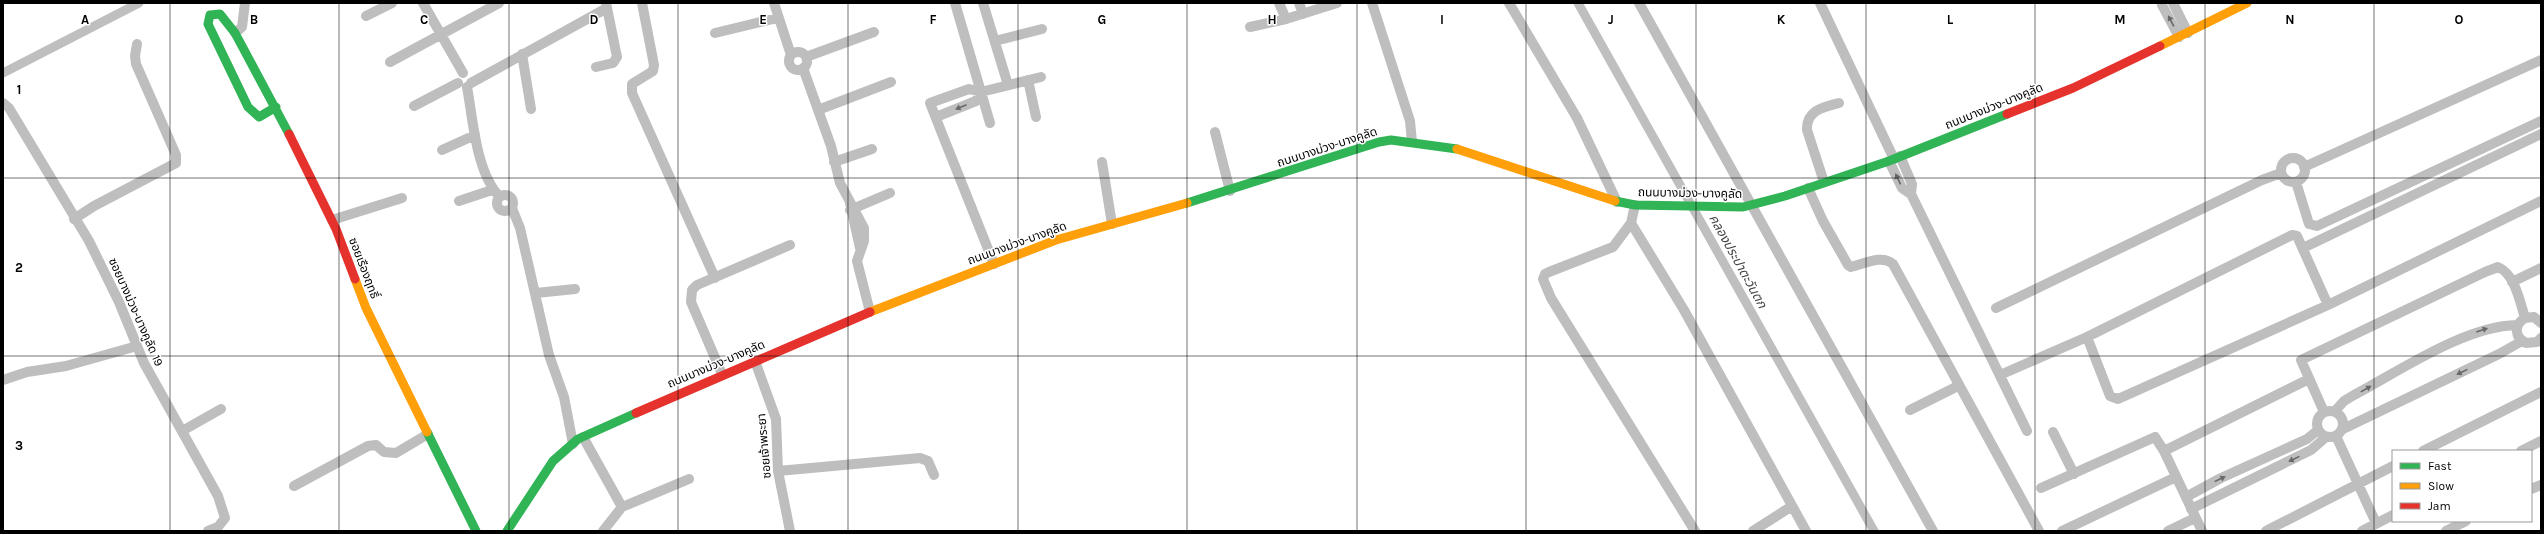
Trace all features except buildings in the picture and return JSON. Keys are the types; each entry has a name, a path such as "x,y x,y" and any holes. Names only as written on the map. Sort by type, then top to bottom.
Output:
{"street":[{"path":"235,33 242,27 245,3"},
{"path":"366,16 392,3"},
{"path":"423,3 441,34 465,82 475,136 496,193 497,204 501,210 512,208 520,228 549,355 564,397 573,444"},
{"path":"390,62 499,3"},
{"path":"642,3 654,66 652,71 632,84 632,93 715,278"},
{"path":"774,3 777,18 791,55 789,61 791,67 797,70 803,68 807,63 806,57 799,52 791,55"},
{"path":"955,3 990,122"},
{"path":"983,3 1008,85"},
{"path":"1279,3 1286,19"},
{"path":"1299,3 1303,14"},
{"path":"1250,27 1286,19 1337,3"},
{"path":"1372,3 1410,121 1412,142"},
{"path":"1509,3 1577,118 1618,202"},
{"path":"1639,3 1683,80 1747,206 1878,430 1933,531"},
{"path":"1820,3 1894,159 1912,184 1911,194 2027,431"},
{"path":"2173,3 2184,35"},
{"name":"ถนนบางม่วง-บางคูลัด","path":"506,531 553,461 582,437 722,374 870,312 1056,240 1230,191 1379,142 1391,140 1459,149 1618,202 1635,205 1648,207 1747,206 1808,188 1894,159 2073,88 2184,35 2236,6 2247,3"},
{"path":"414,106 522,54 607,6 617,57 613,63 596,67"},
{"path":"2162,6 2184,35"},
{"name":"ซอยเรืองฤทธิ์","path":"276,106 258,117 248,107 208,24 210,15 215,13 224,17 235,33 276,106 332,220 366,308 476,531"},
{"path":"715,32 777,18"},
{"path":"995,41 1042,29"},
{"path":"806,57 874,32"},
{"path":"74,218 176,163 176,155 136,64 135,56 137,44"},
{"path":"522,54 531,109"},
{"path":"2304,167 2541,60"},
{"path":"803,68 818,110 840,183 864,228 864,241 860,248 857,261 870,312"},
{"path":"994,264 930,103 969,89 981,92 1041,77"},
{"path":"1028,80 1036,117"},
{"path":"818,110 891,82"},
{"path":"936,117 976,101 981,92"},
{"name":"ซอยบางม่วง-บางคูลัด 19","path":"3,103 9,108 101,264 137,346 224,511 222,523 208,531"},
{"path":"1824,182 1807,130 1807,121 1812,113 1840,103"},
{"path":"2296,182 2309,224 2316,226 2541,121"},
{"path":"1214,132 1230,191"},
{"path":"2303,248 2541,134"},
{"path":"442,150 475,136"},
{"path":"834,162 872,149"},
{"path":"2290,159 2299,160 2304,167 2303,176 2296,182 2287,181 2281,173 2282,164 2290,159"},
{"path":"1102,162 1112,224"},
{"path":"1996,308 2262,180 2281,173"},
{"path":"1808,188 1823,221 1848,265 1851,267 1887,259 1893,264 1958,386 2040,531"},
{"path":"459,201 496,193"},
{"path":"852,206 890,193"},
{"path":"332,220 402,198"},
{"path":"2087,337 2110,396 2116,399 2328,305 2541,201"},
{"path":"1635,205 1631,223 1613,247 1549,272 1545,274 1543,280 1551,298 1695,531"},
{"path":"1631,223 1684,310 1806,531"},
{"path":"2000,375 2087,337 2292,235 2297,236 2328,305"},
{"path":"722,374 691,302 690,296 697,286 790,245"},
{"path":"2324,412 2300,361 2494,268 2502,269 2512,282 2521,322 2516,331 2522,341 2526,343 2540,343"},
{"path":"2512,282 2541,268"},
{"path":"536,293 575,289"},
{"path":"2322,433 2317,420 2324,412 2335,411 2344,401 2354,395 2468,336 2495,326 2521,322 2534,318 2541,323"},
{"path":"2186,497 2221,478 2260,462 2322,433 2340,432 2492,358 2522,341"},
{"path":"3,380 27,372 66,366 137,346"},
{"name":"ซอยเจ้าพระยา","path":"755,361 776,419 778,471 789,531"},
{"path":"2164,450 2309,379"},
{"path":"1910,410 1958,386"},
{"path":"2425,450 2541,392"},
{"path":"182,431 221,409"},
{"path":"2335,411 2342,418 2340,432 2357,484 2376,524"},
{"path":"2053,432 2074,474"},
{"path":"2168,531 2193,514 2265,473 2311,450 2322,433"},
{"path":"294,486 368,446 376,445 384,452 396,453 428,434"},
{"path":"582,437 622,507"},
{"path":"2041,488 2154,437 2159,440 2202,531"},
{"path":"2523,450 2541,441"},
{"path":"778,471 920,458 928,461 934,475"},
{"path":"2260,462 2265,473"},
{"path":"2266,531 2392,466"},
{"path":"2062,531 2176,477"},
{"path":"603,531 622,507 689,479"},
{"path":"1753,531 1792,506"},
{"path":"2362,531 2392,516"},
{"path":"2446,531 2464,522"}],"waterway":[{"path":"3,73 139,3"},
{"name":"คลองประปาตะวันตก","path":"1578,3 1874,531"}],"traffic: fast":[{"path":"276,107 259,117 248,107 208,24 210,15 220,14 235,33 289,134"},
{"path":"1615,201 1635,205 1743,207 1785,196 1889,161 2007,114"},
{"path":"1187,203 1379,142 1391,140 1457,149"},
{"path":"507,531 553,461 578,439 636,413"},
{"path":"427,432 476,531"}],"traffic: slow":[{"path":"2160,46 2247,3"},
{"path":"1457,149 1615,201"},
{"path":"870,312 1056,240 1187,203"},
{"path":"355,279 366,308 427,432"}],"traffic: jam":[{"path":"2007,114 2073,88 2160,46"},
{"path":"289,134 336,229 355,279"},
{"path":"636,413 870,312"}]}
